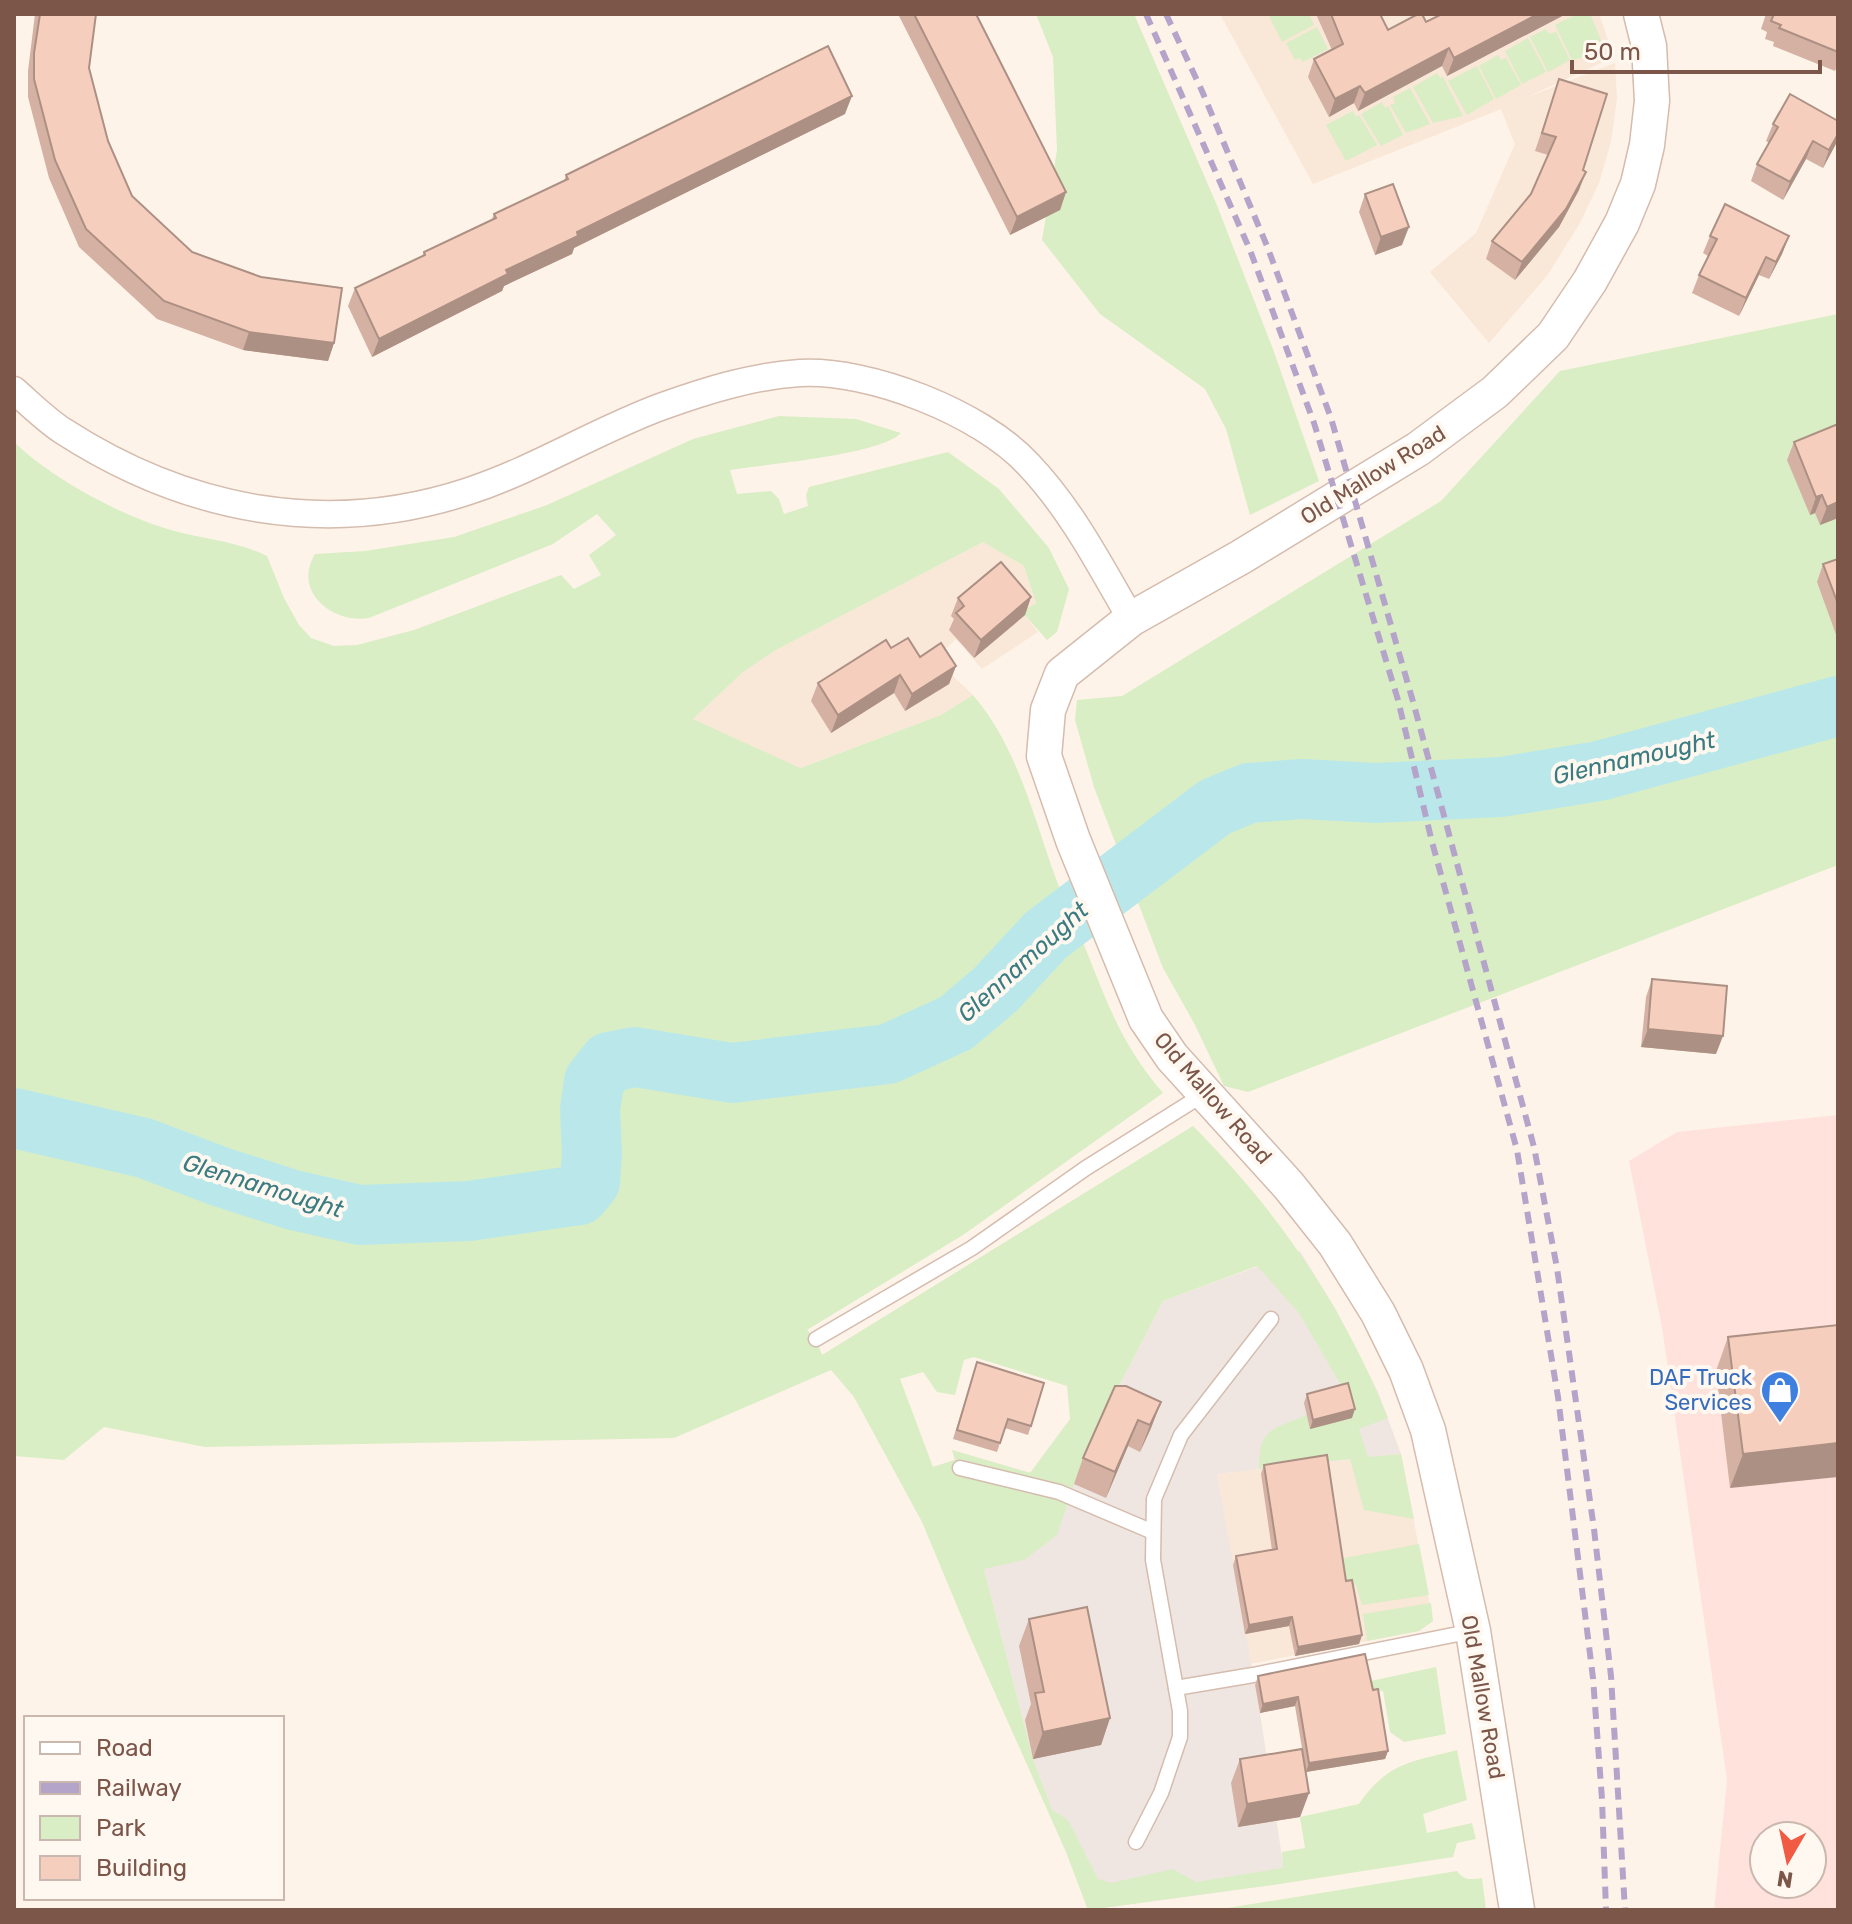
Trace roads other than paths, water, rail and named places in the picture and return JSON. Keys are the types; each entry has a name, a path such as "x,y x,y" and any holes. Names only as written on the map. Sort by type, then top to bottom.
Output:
{"street":[{"name":"Old Mallow Road","path":"1517,1910 1473,1631 1428,1430 1406,1370 1378,1313 1335,1244 1289,1186 1172,1057 1146,1019 1073,840 1044,756 1048,710 1062,674 1131,619 1241,557 1418,449 1495,392 1553,336 1590,281 1616,234 1638,184 1647,145 1652,89 1649,46 1641,14"},
{"path":"14,390 60,430 112,460 179,490 239,506 291,514 336,514 411,506 469,492 660,407 739,382 803,373 865,380 919,395 957,413 1026,461 1073,518 1131,619"}],"lane":[{"path":"816,1339 972,1248 1086,1168 1204,1093"},
{"path":"1136,1842 1161,1793 1180,1737 1180,1711 1153,1560 1154,1499 1181,1435 1271,1319"},
{"path":"960,1468 1059,1492 1153,1532"},
{"path":"1176,1688 1473,1631"}],"waterway":[{"name":"Glennamought","path":"14,1118 144,1148 293,1200 360,1215 469,1211 579,1195 590,1182 590,1110 594,1081 609,1062 635,1057 732,1073 888,1054 956,1023 996,989 1046,935 1215,807 1249,793 1302,789 1376,793 1501,787 1599,771 1838,706"}],"railway":[{"path":"1146,14 1250,250 1314,423 1398,700 1432,842 1517,1150 1558,1397 1593,1678 1606,1910"},
{"path":"1166,14 1267,246 1331,418 1412,698 1534,1147 1557,1268 1594,1529 1611,1676 1625,1910"}],"place":[{"name":"DAF Truck Services","path":"1780,1424"}]}
